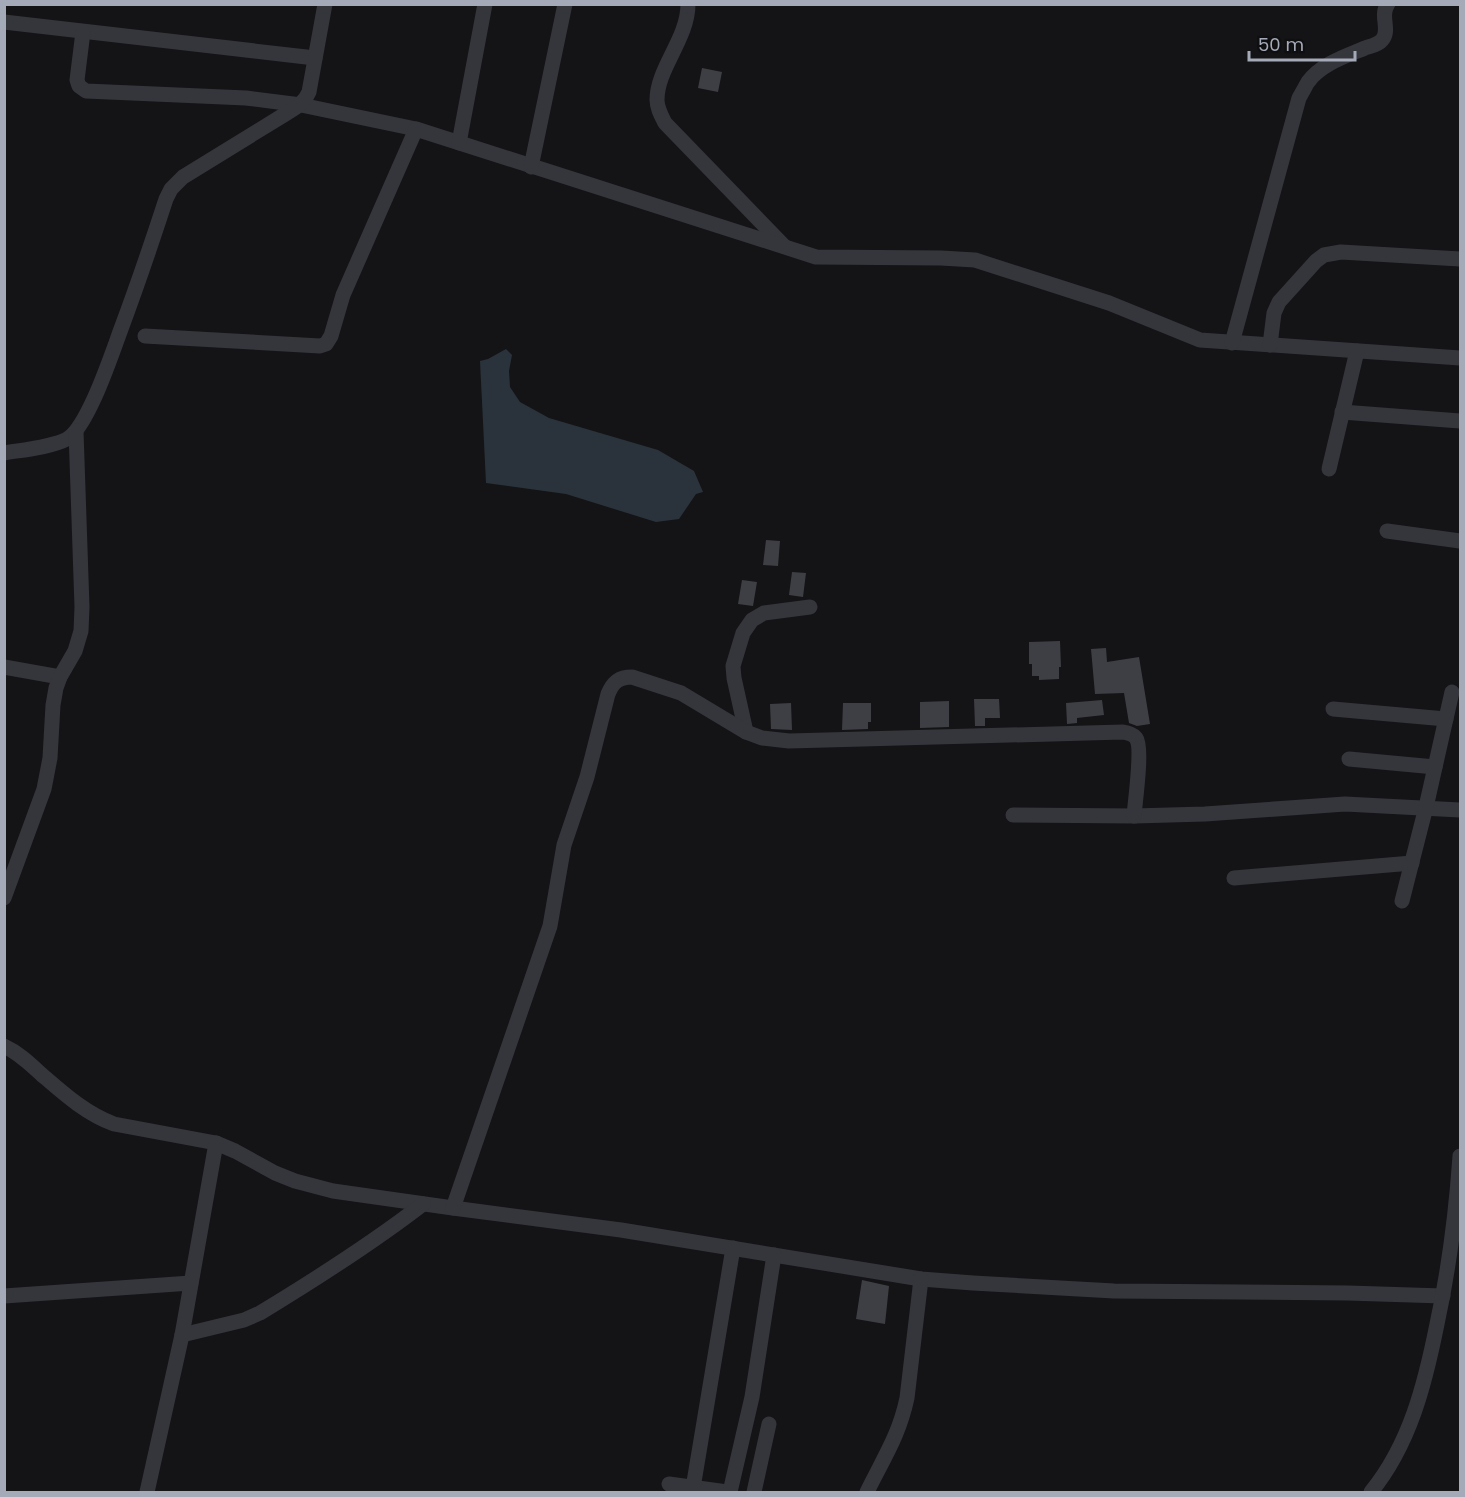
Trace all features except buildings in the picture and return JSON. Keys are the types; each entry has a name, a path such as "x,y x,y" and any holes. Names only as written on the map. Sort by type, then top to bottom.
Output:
{"street":[{"path":"4,453 56,443 68,438 76,431 101,383 171,189 183,177 301,105 309,92 325,4"},
{"path":"459,143 485,4"},
{"path":"531,166 566,4"},
{"path":"688,4 683,30 660,85 658,109 665,123 786,248"},
{"path":"1232,343 1299,98 1308,82 1324,67 1380,43 1385,37 1384,12 1388,4"},
{"path":"4,22 315,58"},
{"path":"83,32 78,80 79,86 86,91 246,98 301,105 416,129 816,257 975,260 1109,303 1200,340 1461,358"},
{"path":"145,336 320,346 326,344 331,336 343,295 416,129"},
{"path":"1270,345 1274,314 1279,303 1324,255 1341,252 1461,259"},
{"path":"1329,469 1357,351"},
{"path":"1342,412 1461,421"},
{"path":"4,898 44,789 50,758 56,688 75,651 81,631 76,431"},
{"path":"1387,531 1461,541"},
{"path":"746,732 733,666 743,633 752,620 764,613 810,607"},
{"path":"4,667 60,677"},
{"path":"453,1208 550,926 564,845 587,777 608,694 617,680 632,677 681,693 746,732 762,738 789,741 1123,732 1131,734 1136,738 1140,751 1134,816"},
{"path":"1402,900 1452,692"},
{"path":"1333,709 1446,719"},
{"path":"1349,759 1435,767"},
{"path":"1013,814 1134,816 1205,814 1345,804 1461,810"},
{"path":"1234,878 1412,863"},
{"path":"4,1046 22,1057 86,1111 101,1120 216,1143 275,1173 304,1184 333,1191 621,1230 921,1279 1114,1291 1348,1293 1450,1287"},
{"path":"147,1492 182,1335 216,1143"},
{"path":"1371,1492 1405,1436 1418,1403 1450,1287 1461,1156"},
{"path":"182,1335 244,1320 260,1313 357,1252 423,1204"},
{"path":"693,1488 733,1248"},
{"path":"669,1484 729,1492 752,1397 774,1255"},
{"path":"867,1492 890,1449 903,1415 921,1279"},
{"path":"4,1296 191,1283"},
{"path":"754,1492 769,1424"}],"shaded area":[{"path":"506,349 512,355 509,371 510,387 520,402 549,418 658,450 694,471 703,492 696,494 679,519 656,522 566,494 486,483 480,361"}]}
